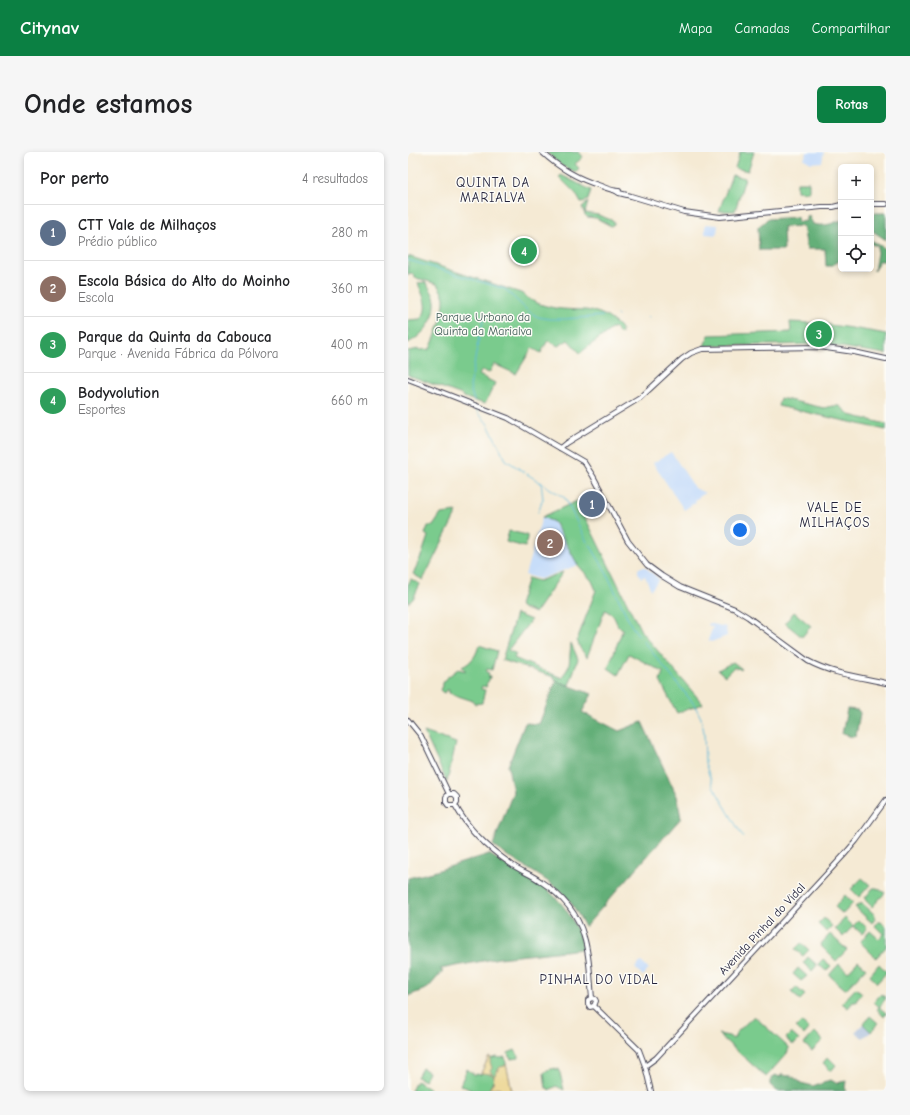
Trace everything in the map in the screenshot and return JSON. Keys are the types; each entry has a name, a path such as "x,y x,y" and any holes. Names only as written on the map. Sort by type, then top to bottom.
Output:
{"street":[{"path":"542,152 563,169 577,177 623,195 684,212 720,217 838,206"},
{"path":"874,204 886,204"},
{"path":"560,448 640,398 682,359 702,349 819,347 854,352 886,359"},
{"path":"408,379 508,418 584,462 632,547 647,565 662,576 680,587 735,609 817,666 836,672 886,683"},
{"path":"408,720 421,736 449,794"},
{"path":"449,794 446,798 446,802 448,805 455,805"},
{"path":"449,794 454,794 457,797 457,802 455,805"},
{"name":"Avenida Pinhal do Vidal","path":"645,1066 656,1058 844,856 886,800"},
{"path":"455,805 466,824 486,844 512,866 540,880 559,895 572,910 584,937 592,998 596,1001 594,1006"},
{"path":"592,998 588,1000 590,1007 594,1006 636,1047 645,1066 651,1091"}],"shaded area":[{"path":"807,152 824,152 822,162 811,163 804,159"},
{"path":"705,224 718,225 717,235 705,234"},
{"path":"671,452 695,488 705,493 695,500 696,502 684,510 653,463"},
{"path":"542,517 553,522 578,565 540,579 525,575"},
{"path":"645,567 659,579 651,590 645,576 641,578 638,572 638,569"},
{"path":"708,623 726,627 727,636 711,642 708,640 713,627 708,625"},
{"path":"641,962 649,969 643,976 635,968"},
{"path":"863,1024 871,1032 863,1038 855,1032"}],"green space":[{"path":"579,152 583,157 575,164 579,168 576,172 562,166 547,153"},
{"path":"740,152 754,152 748,171 735,168"},
{"path":"561,175 591,190 588,200 581,203 576,194 559,177"},
{"path":"732,175 745,178 735,211 719,211"},
{"path":"797,182 809,182 809,192 797,191"},
{"path":"588,202 585,213 598,215 614,221 614,224 611,226 596,218 587,217 585,215 582,207"},
{"path":"874,213 886,213 886,240 874,232"},
{"path":"809,216 813,224 817,225 827,225 838,221 838,262 831,266 826,266 825,249 807,249 803,226 783,227 784,250 759,250 758,227 767,219 797,217 798,222 807,221 807,217"},
{"path":"874,242 886,249 886,261 879,261 874,271 878,246 874,245"},
{"name":"Parque Urbano da Quinta da Marialva","path":"408,256 521,293 536,303 545,306 563,309 586,310 600,313 621,328 621,334 614,327 580,353 568,340 558,346 548,340 541,353 532,348 516,374 494,364 489,373 482,370 479,375 495,383 485,404 463,397 462,395 408,375 408,351 430,349 442,317 444,298 437,284 415,278 413,274 410,273 408,275"},
{"path":"425,282 435,299 434,311 430,323 426,328 408,343 408,320 420,319 425,311 425,301 418,283"},
{"path":"790,322 838,326 886,334 886,354 822,344 704,346 709,335 791,332"},
{"path":"780,398 824,408 840,406 850,415 886,424 886,430 778,406"},
{"path":"577,501 641,631 703,704 677,713 660,681 663,672 629,654 618,675 608,668 623,629 618,626 613,615 605,610 587,657 580,648 577,640 596,590 592,581 578,565 554,522 542,517"},
{"path":"457,512 423,580 413,574 428,536 425,534 428,526 433,526 441,514"},
{"path":"509,531 527,535 525,547 506,542"},
{"path":"563,572 535,613 524,609 519,605 528,578 539,581"},
{"path":"411,579 420,584 413,599 408,603 408,585"},
{"path":"794,612 811,626 802,637 785,623"},
{"path":"516,614 531,620 508,650 516,654 514,658 562,678 569,666 571,643 578,659 569,685 556,681 554,677 502,660"},
{"path":"479,645 497,651 492,670 487,669 486,672 489,673 488,676 490,677 486,684 487,686 482,686 481,689 485,690 482,703 475,704 473,701 449,693 449,690 445,693 442,692 440,690 445,679 458,669 466,671 462,667 473,658"},
{"path":"733,662 742,669 737,669 734,667 725,676 718,670"},
{"path":"556,681 592,694 582,712 619,731 642,722 677,796 681,818 585,927 571,903 559,890 493,845 513,792 508,766 525,723 539,724"},
{"path":"847,709 858,710 860,713 856,736 853,737 842,734"},
{"path":"424,732 456,743 447,782"},
{"path":"489,854 536,882 557,899 569,914 583,949 499,958 440,969 443,971 428,988 408,996 408,878 433,872"},
{"path":"862,878 870,885 859,897 851,889"},
{"path":"873,888 877,888 885,893 872,907 865,898"},
{"path":"845,895 853,903 843,914 835,907"},
{"path":"859,904 863,904 875,915 875,919 872,923 855,907"},
{"path":"824,918 832,926 826,932 818,924"},
{"path":"845,918 853,926 843,937 835,929"},
{"path":"859,920 867,928 862,934 853,926"},
{"path":"878,922 881,922 886,926 886,947 876,958 860,942 870,931 879,939 883,934 875,926"},
{"path":"830,934 847,950 836,961 820,945"},
{"path":"801,943 809,950 803,956 795,949"},
{"path":"808,957 817,965 812,971 803,963"},
{"path":"823,959 831,966 826,971 818,964"},
{"path":"858,961 866,968 846,989 830,976 839,964 848,972"},
{"path":"879,964 886,971 886,973 877,983 870,975"},
{"path":"798,968 807,976 801,981 793,974"},
{"path":"796,987 805,995 800,1000 791,992"},
{"path":"856,988 862,993 856,1002 853,1002 848,1008 842,1003"},
{"path":"881,994 886,998 880,1006 880,1008 886,1013 884,1017 877,1009 879,1007 874,1002"},
{"path":"754,1016 788,1047 788,1052 766,1077 718,1034 729,1036 733,1039 736,1035 735,1034"},
{"path":"870,1016 878,1023 871,1032 863,1024"},
{"path":"801,1022 809,1029 804,1035 796,1027"},
{"path":"815,1032 823,1040 812,1051 804,1044"},
{"path":"791,1033 799,1040 795,1044 791,1044 786,1038"},
{"path":"515,1050 519,1058 511,1059 508,1053"},
{"path":"505,1057 506,1064 497,1073 488,1091 470,1091 471,1090 460,1085 467,1069 475,1075 480,1075 484,1071 489,1059"},
{"path":"828,1057 836,1065 831,1071 823,1063"},
{"path":"422,1068 429,1072 424,1081 417,1077"},
{"path":"556,1068 556,1070 559,1069 564,1090 556,1086 549,1090 546,1088 544,1073 547,1070"},
{"path":"782,1074 790,1076 801,1083 813,1086 818,1084 821,1085 823,1082 831,1080 836,1083 846,1081 845,1088 847,1091 777,1091 770,1085 770,1081 775,1075 780,1077"},
{"path":"416,1081 430,1088 428,1091 411,1091"}],"sand":[{"path":"489,1057 491,1058 490,1062 492,1068 490,1071 494,1076 491,1074 481,1073"},
{"path":"506,1064 512,1091 501,1091 500,1088 497,1087 488,1091 493,1083 494,1076 500,1067 505,1066"}],"waterway":[{"path":"408,260 505,289 528,311 538,317 565,319 603,316"},
{"path":"480,334 484,317"},
{"path":"474,401 470,387 479,337"},
{"path":"476,408 478,413 487,423 506,460 524,472"},
{"path":"527,474 565,498 587,542"},
{"path":"538,512 543,499 541,482"},
{"path":"590,545 604,568 631,625 639,636"},
{"path":"643,641 694,704 701,718 704,732 705,763 713,786 743,837"}],"place":[{"name":"Bodyvolution","path":"524,251"},
{"name":"Parque da Quinta da Cabouca","path":"819,334"},
{"name":"CTT Vale de Milhaços","path":"592,504"},
{"name":"Escola Básica do Alto do Moinho","path":"550,543"}],"district":[{"name":"QUINTA DA MARIALVA","path":"493,190"},
{"name":"VALE DE MILHAÇOS","path":"835,514"},
{"name":"PINHAL DO VIDAL","path":"599,979"}]}
